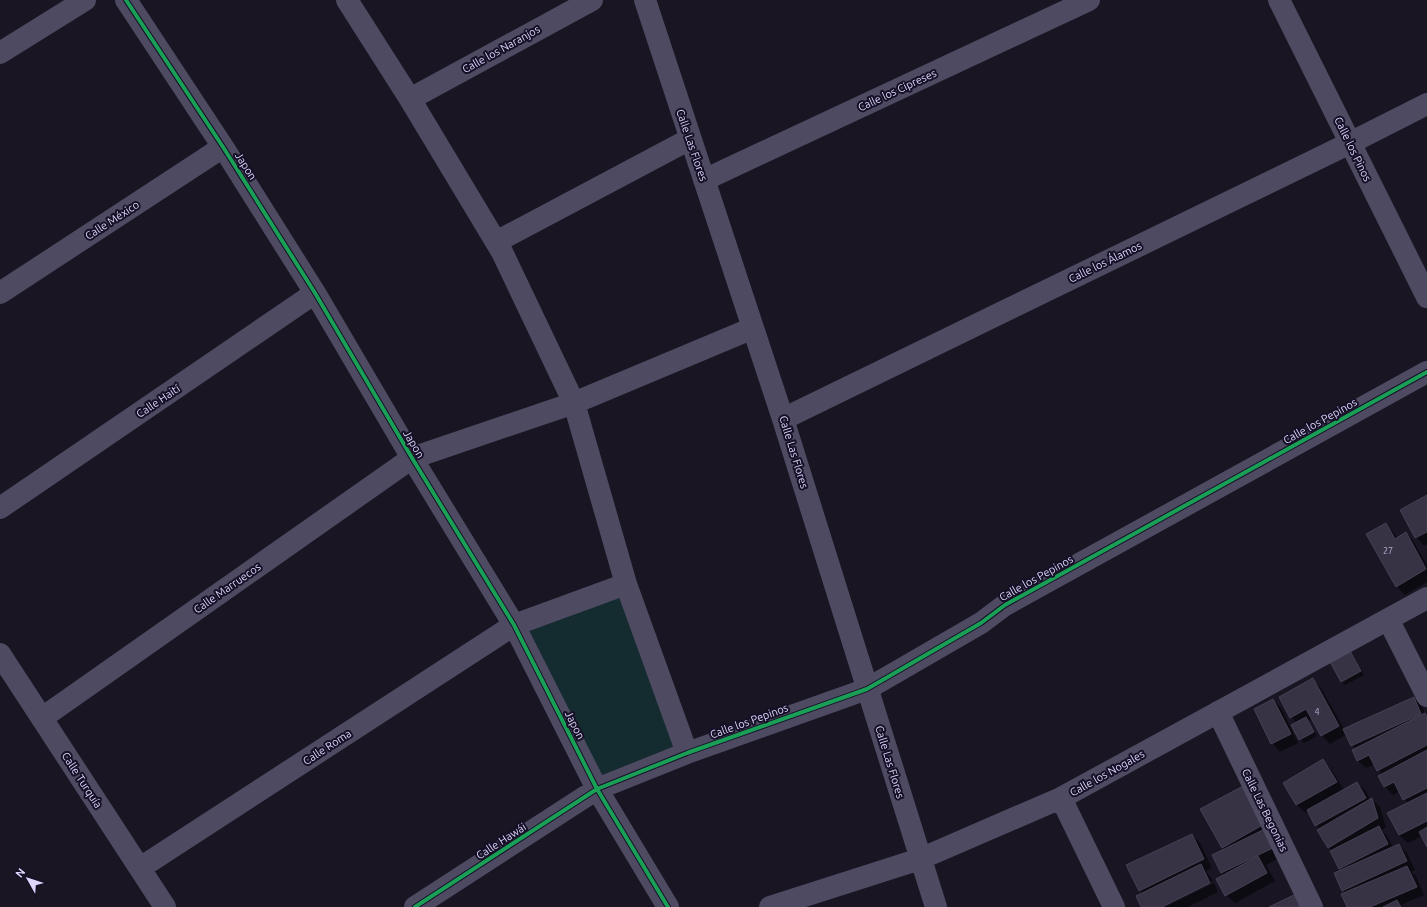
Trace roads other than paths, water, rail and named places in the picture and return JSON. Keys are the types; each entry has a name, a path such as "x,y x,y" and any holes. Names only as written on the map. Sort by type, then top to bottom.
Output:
{"street":[{"path":"0,53 85,0"},
{"name":"Japon","path":"126,0 223,148 315,293 412,458 514,625 597,789 668,907"},
{"path":"347,0 410,99 496,242 574,403 626,584 687,753"},
{"name":"Calle los Naranjos","path":"410,99 592,0"},
{"name":"Calle Las Flores","path":"645,0 783,419 936,907"},
{"name":"Calle los Cipreses","path":"704,180 1089,0"},
{"name":"Calle los Pinos","path":"1279,0 1427,298"},
{"name":"Calle los Álamos","path":"783,419 1350,143 1427,104"},
{"path":"496,242 690,139"},
{"name":"Calle México","path":"0,292 223,148"},
{"name":"Calle Haití","path":"0,508 315,293"},
{"name":"Calle Marruecos","path":"42,718 412,458 574,403 753,328"},
{"name":"Calle los Pepinos","path":"597,789 687,753 867,689 981,623 1005,605 1427,372"},
{"name":"Calle Roma","path":"140,868 514,625 626,584"},
{"name":"Calle los Nogales","path":"770,907 920,859 1061,798 1427,598"},
{"path":"1388,619 1427,696"},
{"name":"Calle Turquía","path":"0,654 165,907"},
{"name":"Calle Las Begonias","path":"1218,712 1312,907"},
{"name":"Calle Hawái","path":"415,907 597,789"},
{"path":"1061,798 1114,907"}]}
